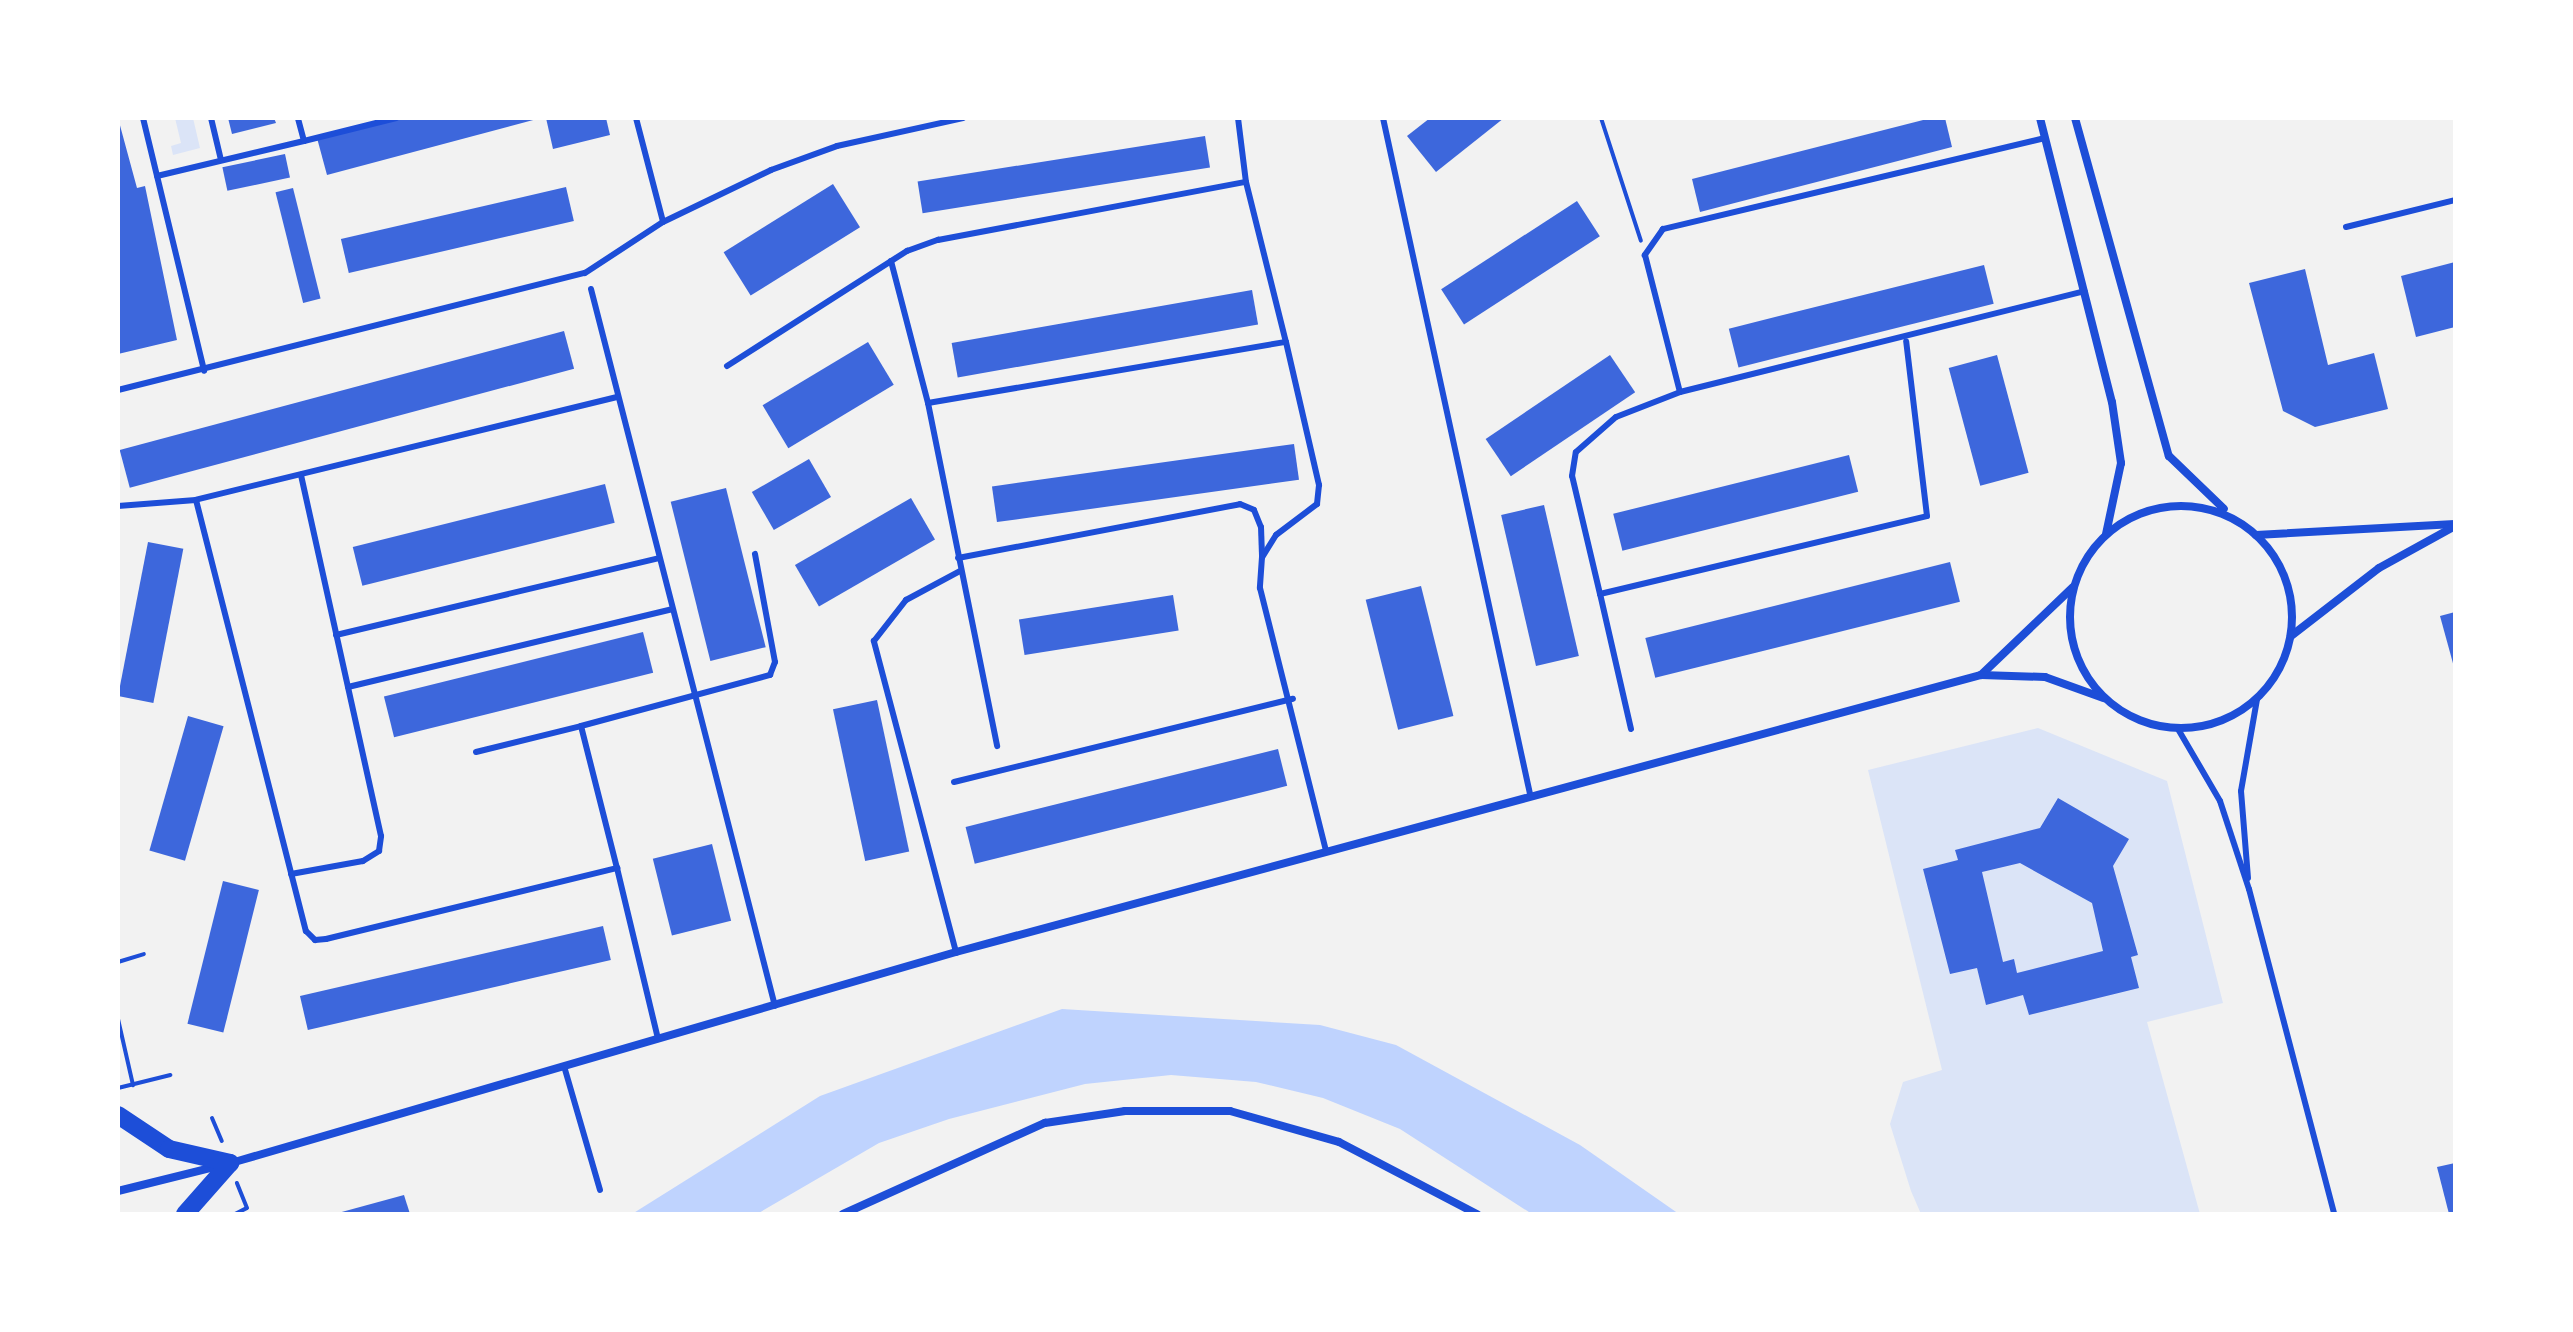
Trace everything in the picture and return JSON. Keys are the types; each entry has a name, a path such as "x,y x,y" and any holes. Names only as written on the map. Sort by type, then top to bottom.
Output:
{"main road":[{"path":"118,1115 169,1149 230,1163 185,1214"}],"street":[{"path":"1981,675 2073,587 2106,535 2121,463 2086,291 2040,118"},
{"path":"118,1191 230,1163 956,952 1530,794 1981,675 2045,677 2103,698 2138,720 2178,729 2206,726 2257,699 2279,671 2291,636 2283,571 2256,535 2169,456 2075,118"},
{"path":"2106,535 2138,514 2176,506 2225,510"},
{"path":"2256,535 2455,525"},
{"path":"2291,636 2379,568 2455,525"},
{"path":"2073,587 2073,647 2103,698"},
{"path":"843,1214 1045,1123 1125,1111 1230,1111 1339,1142 1477,1214"}],"lane":[{"path":"143,118 204,371"},
{"path":"211,118 221,160"},
{"path":"298,118 304,141"},
{"path":"157,176 304,141 366,122 396,118"},
{"path":"636,118 663,222"},
{"path":"118,390 204,371 585,273 663,222 771,170 926,121 963,118"},
{"path":"1238,118 1246,182 1319,485 1317,504 1276,535 1262,557"},
{"path":"1383,118 1530,794"},
{"path":"1680,392 1645,255 1663,229 2045,138"},
{"path":"727,366 891,261 938,240 1246,182"},
{"path":"2346,227 2455,200"},
{"path":"891,261 928,403 997,746"},
{"path":"591,289 775,1006"},
{"path":"1631,729 1572,476 1576,452 1616,417 1680,392 1906,341 2086,291"},
{"path":"1600,594 1927,516 1906,341"},
{"path":"928,403 1286,342"},
{"path":"118,506 196,500 617,397"},
{"path":"291,874 379,851 348,687 301,475"},
{"path":"196,500 291,874 315,940 617,868"},
{"path":"958,558 1240,504 1254,510 1261,527 1260,588 1293,699 1326,850"},
{"path":"476,752 695,699 770,675 775,662 755,554"},
{"path":"336,635 659,558"},
{"path":"956,952 874,641 906,600 960,571"},
{"path":"348,687 672,609"},
{"path":"954,782 1293,699"},
{"path":"2249,889 2241,791 2257,699"},
{"path":"581,726 658,1039"},
{"path":"2178,729 2220,801 2249,889 2334,1214"},
{"path":"564,1066 600,1190"}],"path":[{"path":"1601,118 1645,255"},
{"path":"118,962 144,954"},
{"path":"118,1019 133,1085"},
{"path":"118,1088 170,1075"}],"shaded area":[{"path":"175,118 193,118 200,148 173,155 171,146 181,143"},
{"path":"2038,728 2167,781 2223,1003 2147,1022 2200,1214 1921,1214 1911,1191 1890,1124 1903,1082 1942,1070 1868,770"}],"water":[{"path":"1062,1009 1320,1025 1396,1045 1580,1145 1679,1214 1532,1214 1400,1129 1323,1098 1256,1082 1171,1075 1085,1084 949,1119 879,1143 757,1214 632,1214 820,1096"}],"building":[{"path":"118,118 137,188 145,186 177,340 118,354"},
{"path":"228,118 274,118 276,123 232,134"},
{"path":"391,118 537,119 327,175 317,138"},
{"path":"546,118 606,118 610,135 553,149"},
{"path":"1430,118 1504,118 1436,172 1407,136"},
{"path":"1931,118 1945,118 1952,147 1700,212 1692,179"},
{"path":"1205,136 1210,168 923,213 918,182"},
{"path":"285,154 290,177 227,191 222,167"},
{"path":"833,184 860,227 751,296 724,252"},
{"path":"566,187 574,221 349,273 341,239"},
{"path":"293,188 321,299 303,303 276,192"},
{"path":"1577,201 1600,236 1464,324 1441,289"},
{"path":"2455,262 2455,327 2416,337 2401,276"},
{"path":"1984,265 1994,304 1738,367 1729,329"},
{"path":"2305,269 2328,365 2374,353 2388,409 2315,427 2283,411 2249,283"},
{"path":"1252,290 1258,324 958,377 952,343"},
{"path":"564,331 574,369 130,488 120,450"},
{"path":"868,342 894,385 788,448 763,405"},
{"path":"1610,355 1635,392 1511,476 1486,439"},
{"path":"1997,355 2029,473 1980,486 1949,368"},
{"path":"1294,444 1299,480 997,522 992,486"},
{"path":"1849,455 1858,492 1622,551 1613,514"},
{"path":"809,459 831,497 774,530 752,492"},
{"path":"605,484 615,523 362,586 353,547"},
{"path":"726,488 766,647 710,661 671,502"},
{"path":"911,498 935,540 819,607 795,565"},
{"path":"1544,505 1579,656 1536,666 1501,515"},
{"path":"148,542 183,549 153,703 118,696"},
{"path":"1950,562 1960,602 1655,678 1645,638"},
{"path":"1421,586 1453,716 1398,730 1366,600"},
{"path":"1173,595 1179,631 1025,655 1019,619"},
{"path":"2455,612 2455,667 2454,667 2440,616"},
{"path":"643,632 653,673 394,737 384,697"},
{"path":"877,700 909,852 865,861 833,709"},
{"path":"188,716 224,726 185,861 149,851"},
{"path":"1278,749 1287,786 975,864 966,827"},
{"path":"2058,798 2129,839 2113,866 2138,955 2131,957 2139,988 2029,1015 2023,995 1986,1005 1977,968 1950,974 1923,869 1958,860 1955,850 2040,828","holes":["2020,863 2092,903 2103,951 2017,973 2014,959 2003,962 1982,872"]},
{"path":"712,844 731,921 672,935 653,859"},
{"path":"223,881 259,890 223,1033 187,1024"},
{"path":"603,926 611,960 308,1030 300,996"},
{"path":"2455,1163 2455,1214 2449,1214 2437,1167"},
{"path":"404,1195 410,1214 338,1214 338,1213"}]}
